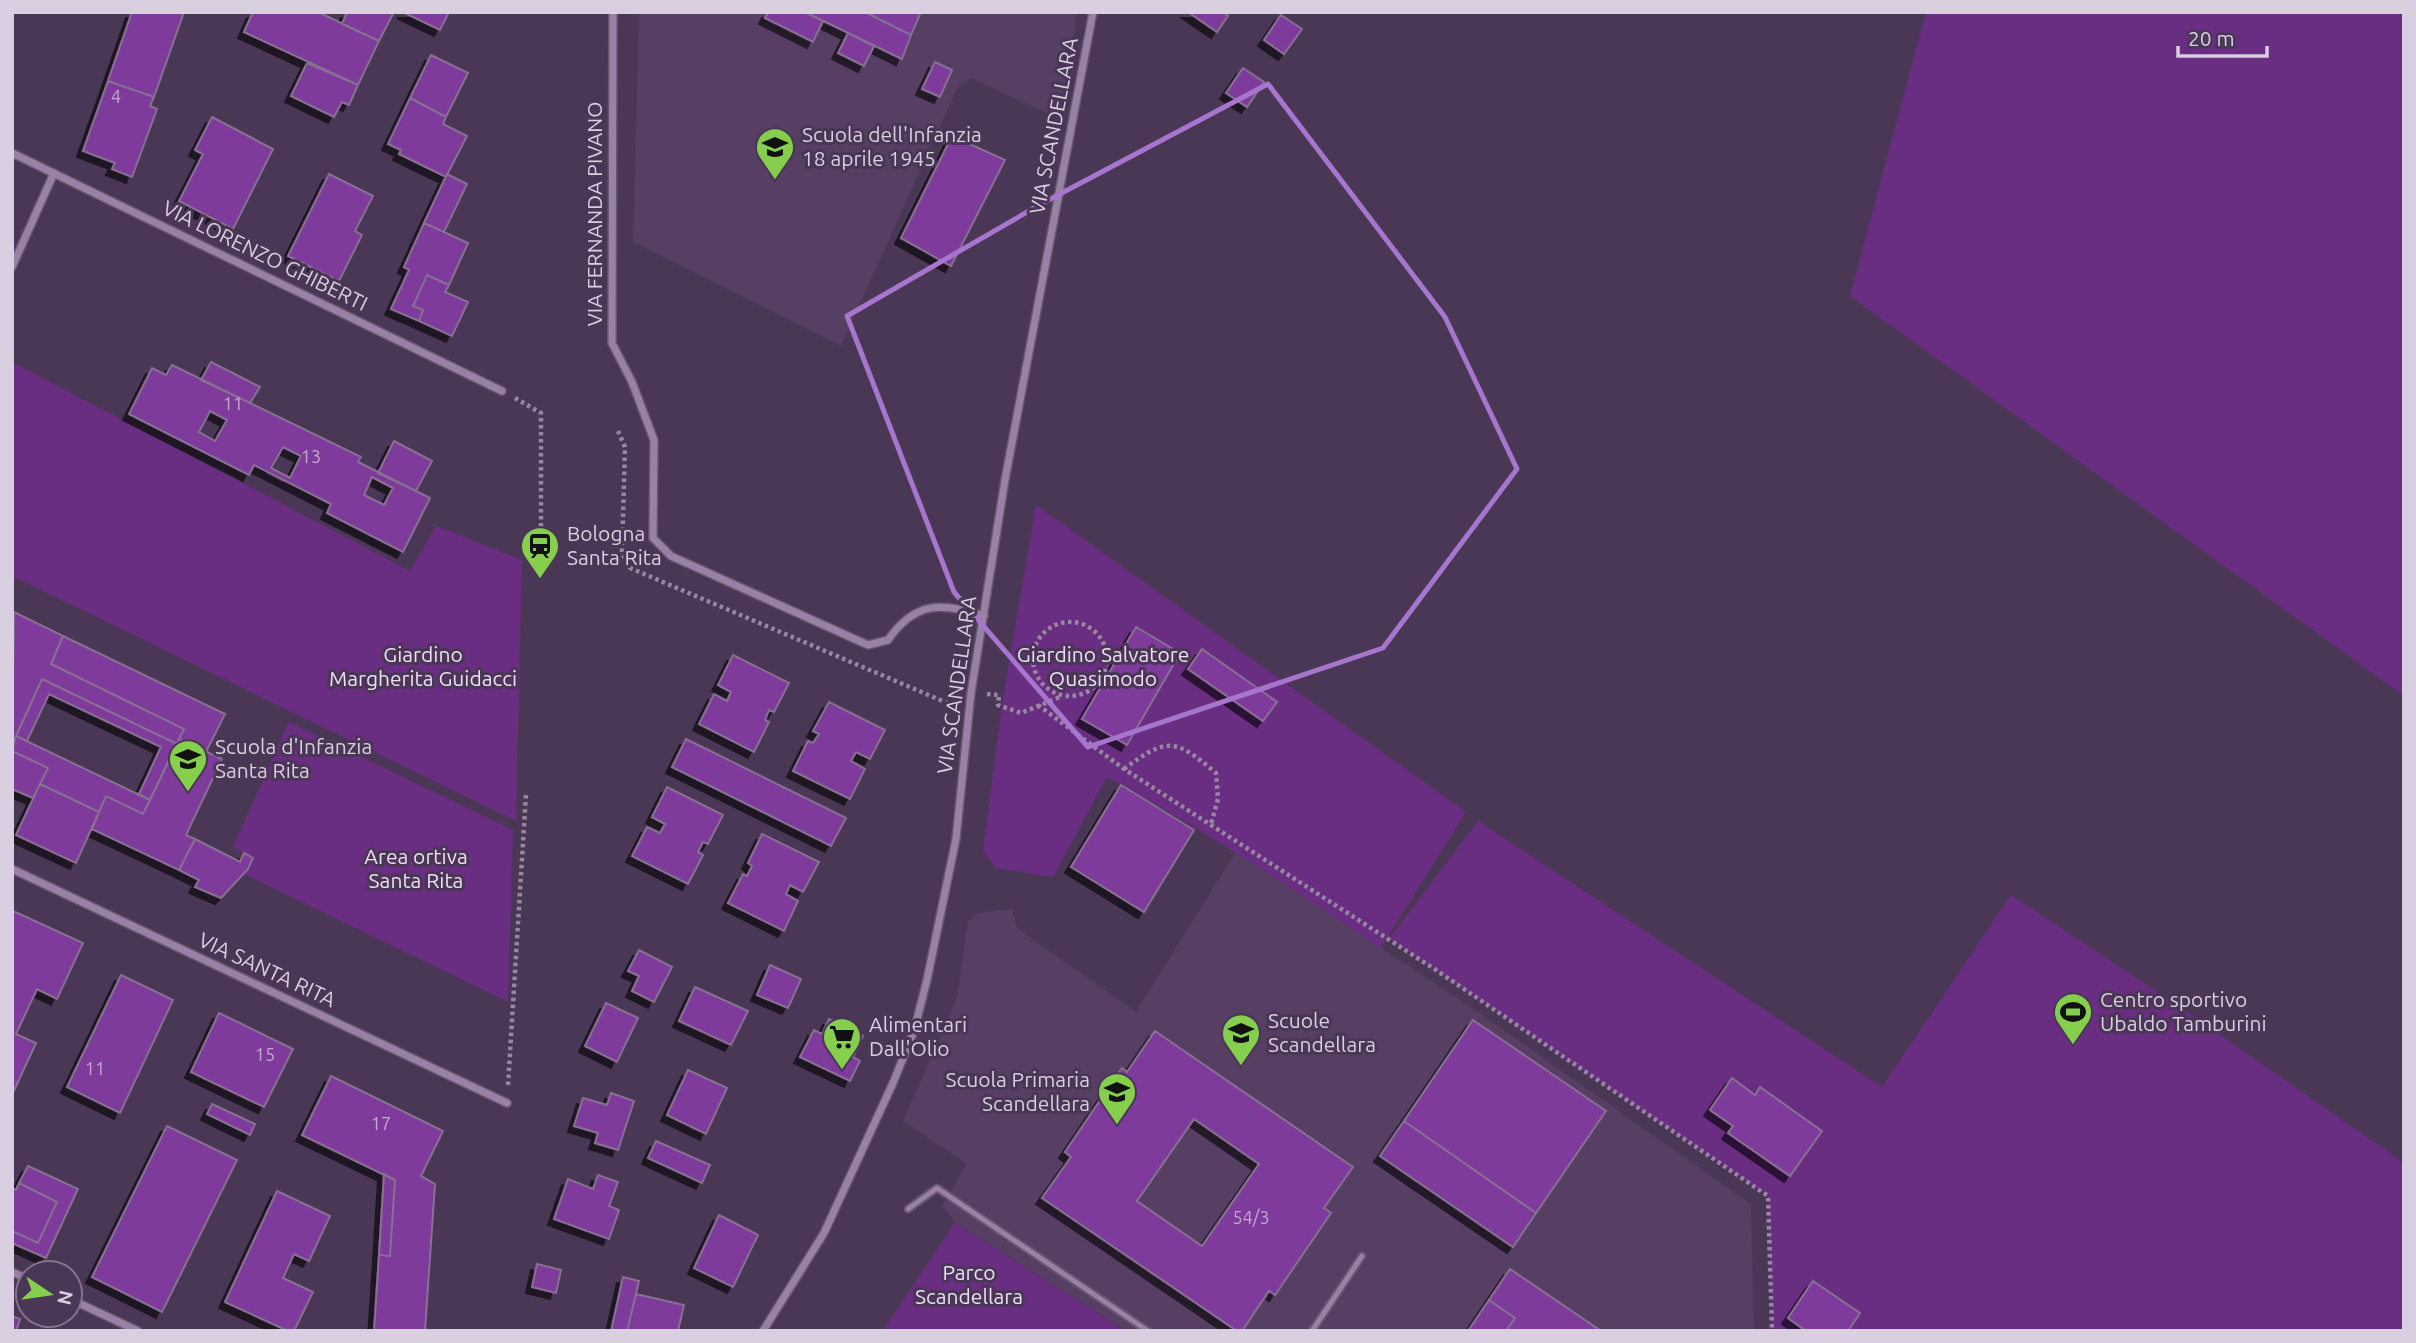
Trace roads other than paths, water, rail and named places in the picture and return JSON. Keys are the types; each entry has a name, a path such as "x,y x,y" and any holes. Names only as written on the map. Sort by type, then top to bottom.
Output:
{"street":[{"name":"VIA FERNANDA PIVANO","path":"613,12 612,343 632,382 654,440 653,538 671,556 868,645 888,640 902,619 929,608 953,606 984,616"},
{"name":"VIA SCANDELLARA","path":"763,1331 824,1233 914,1031 942,919 956,839 971,693 1005,480 1093,12"},
{"name":"VIA LORENZO GHIBERTI","path":"12,153 502,391"},
{"path":"12,267 54,173"},
{"name":"VIA SANTA RITA","path":"12,869 507,1103"},
{"path":"84,1306 138,1331"}],"lane":[{"path":"908,1209 937,1188 1148,1331"},
{"path":"1312,1331 1362,1256"}],"place":[{"name":"Scuola dell'Infanzia 18 aprile 1945","path":"775,181"},
{"name":"Bologna Santa Rita","path":"540,580"},
{"name":"Scuola d'Infanzia Santa Rita","path":"188,793"},
{"name":"Centro sportivo Ubaldo Tamburini","path":"2073,1046"},
{"name":"Scuole Scandellara","path":"1241,1067"},
{"name":"Alimentari Dall'Olio","path":"842,1071"},
{"name":"Scuola Primaria Scandellara","path":"1117,1126"}],"park label":[{"name":"Giardino Margherita Guidacci","path":"423,667"},
{"name":"Giardino Salvatore Quasimodo","path":"1103,667"},
{"name":"Area ortiva Santa Rita","path":"416,869"},
{"name":"Parco Scandellara","path":"969,1285"}]}
